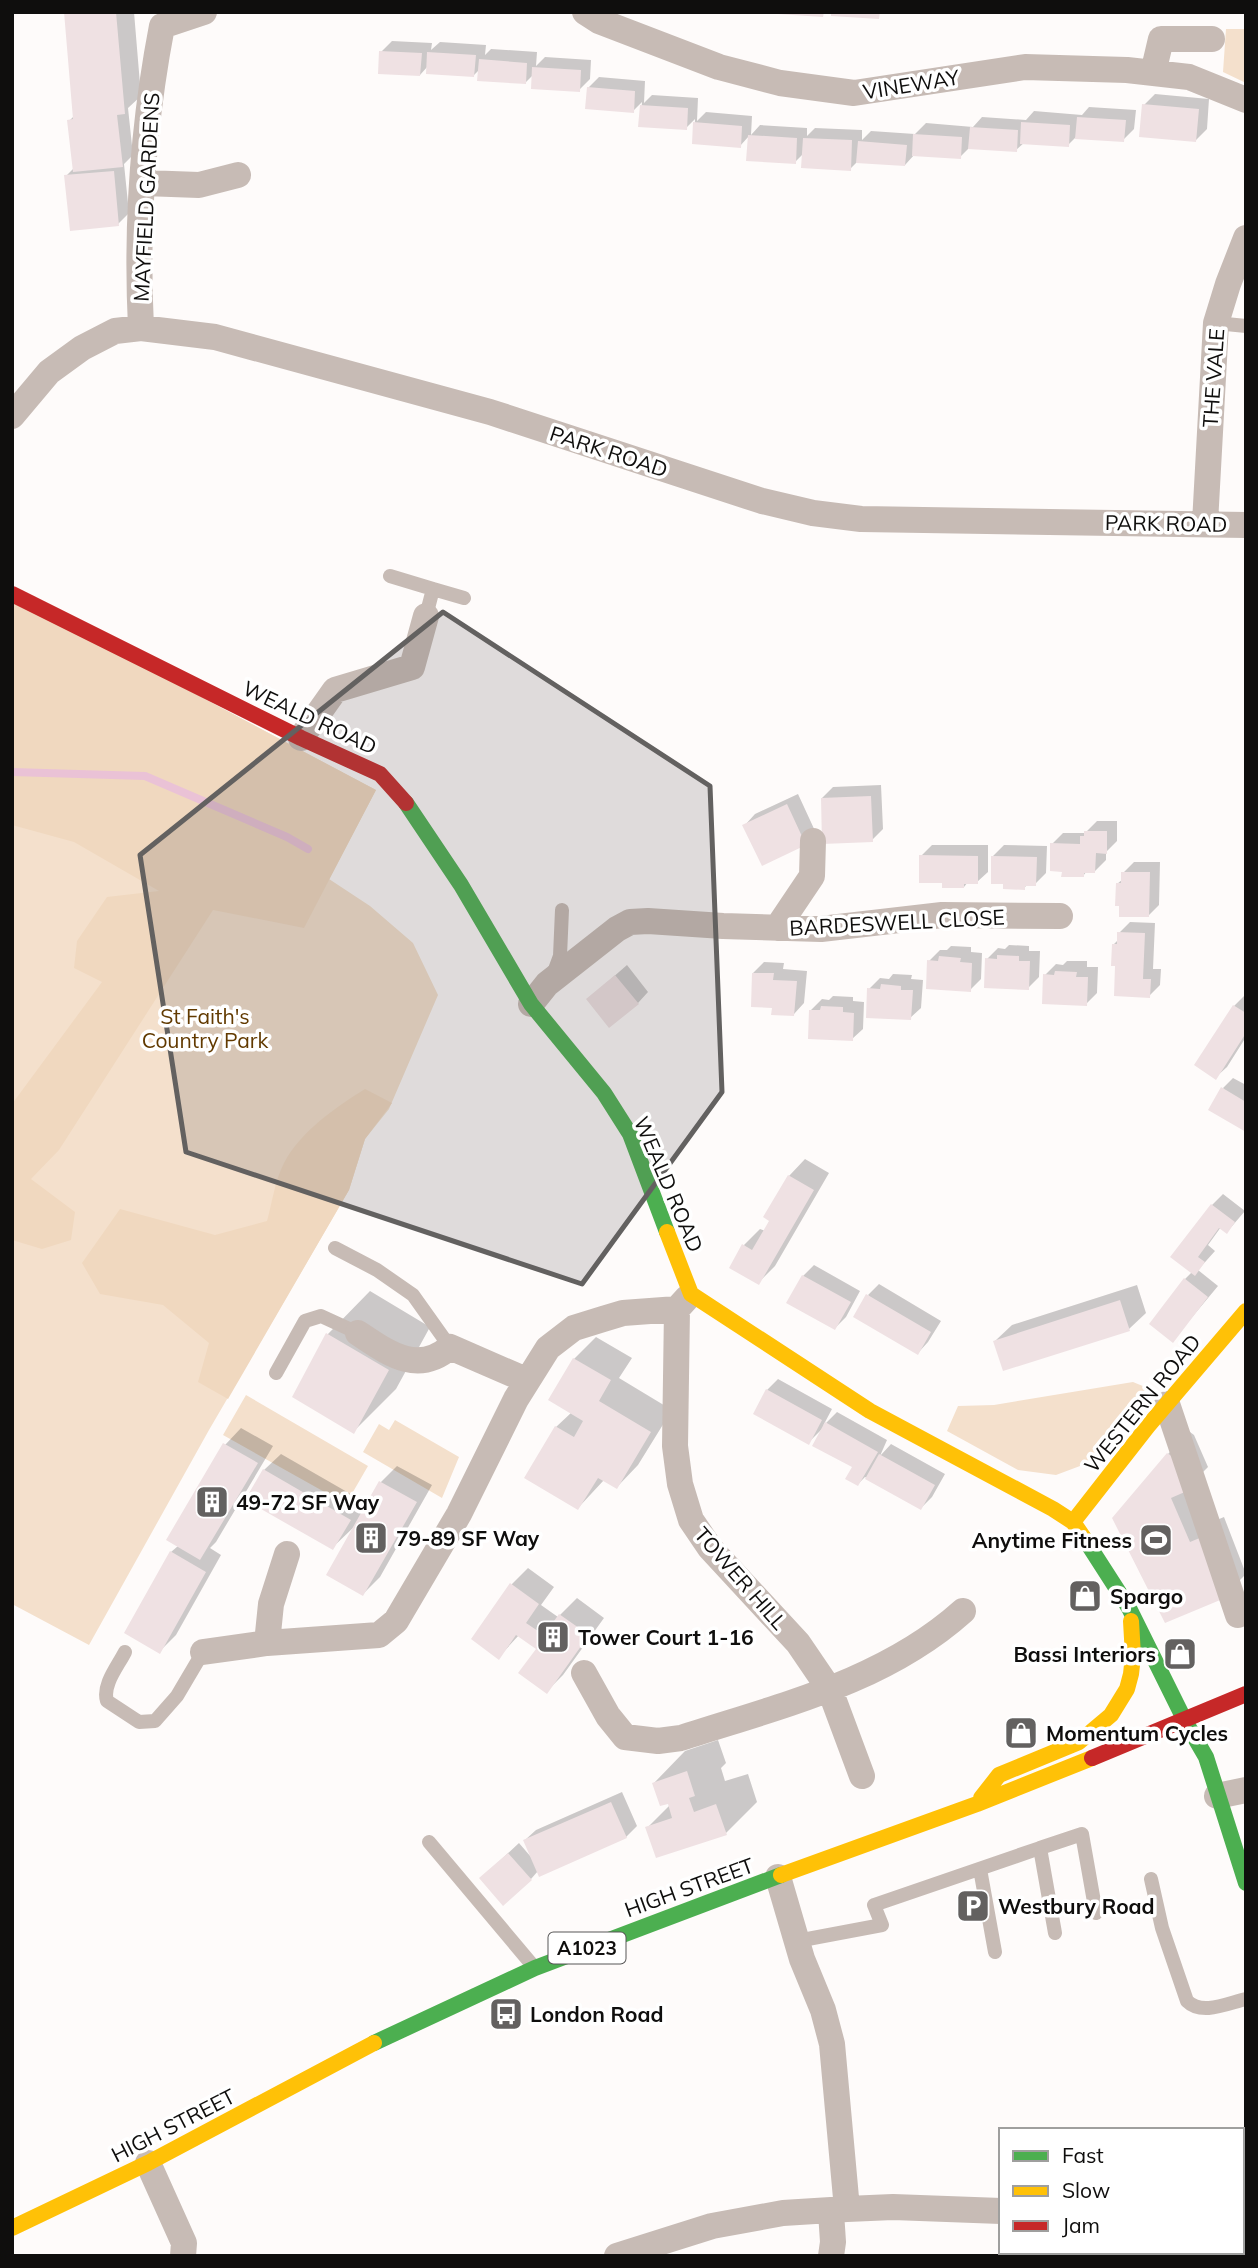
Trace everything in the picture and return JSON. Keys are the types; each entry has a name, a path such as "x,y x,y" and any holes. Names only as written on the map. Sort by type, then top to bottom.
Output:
{"street":[{"name":"MAYFIELD GARDENS","path":"141,328 139,276 146,122 155,19 204,12"},
{"name":"VINEWAY","path":"585,12 599,21 719,67 780,83 854,93 1025,67 1127,69 1189,77 1246,100"},
{"path":"1153,73 1161,39 1212,39"},
{"path":"144,183 200,185 238,175"},
{"name":"THE VALE","path":"1205,523 1216,323 1227,284 1246,238"},
{"name":"PARK ROAD","path":"12,416 50,372 82,348 115,331 141,328 215,337 464,405 762,501 813,513 861,519 1246,525"},
{"name":"WEALD ROAD","path":"12,594 301,738 380,774 396,788 539,994 630,1134 646,1172 684,1301"},
{"path":"301,738 335,690 412,667 426,616"},
{"name":"BARDESWELL CLOSE","path":"777,928 812,876 813,841"},
{"name":"BARDESWELL CLOSE","path":"539,994 617,929 630,922 667,921 821,929 942,915 1060,916"},
{"path":"203,1652 267,1643 379,1634 396,1621 459,1514 526,1380 548,1348 574,1328 623,1313 684,1301 754,1337 870,1410 1073,1522 1129,1608 1185,1721 1206,1756 1246,1883"},
{"name":"TOWER HILL","path":"684,1301 675,1446 680,1483 691,1520 710,1548 799,1643 830,1690 862,1776"},
{"name":"WESTERN ROAD","path":"1073,1522 1167,1404 1246,1311"},
{"path":"358,1333 403,1361 431,1359 450,1347 526,1380"},
{"path":"1167,1404 1238,1615"},
{"path":"267,1643 271,1604 287,1554"},
{"path":"977,1804 999,1775 1079,1742 1111,1715 1127,1689 1131,1674 1133,1635 1129,1608"},
{"path":"584,1673 617,1730 625,1737 641,1741 681,1738 830,1690 876,1670 948,1624 963,1611"},
{"name":"HIGH STREET","path":"12,2228 148,2163 395,2032 535,1969 639,1926 977,1804 1246,1694"},
{"path":"1217,1796 1246,1790"},
{"path":"778,1877 832,2043 839,2211 831,2256"},
{"path":"148,2163 184,2243 183,2256"},
{"path":"617,2256 712,2226 783,2213 893,2207 999,2211"}],"lane":[{"path":"1216,323 1246,326"},
{"path":"390,576 464,598"},
{"path":"426,616 433,589"},
{"path":"539,994 555,972 560,956 562,910"},
{"path":"335,1248 377,1270 413,1295 450,1347"},
{"path":"276,1373 305,1321 321,1316 358,1333"},
{"path":"125,1652 110,1681 107,1701 141,1722 155,1721 177,1696 203,1652"},
{"path":"797,1941 882,1925 874,1905 1082,1834 1096,1913"},
{"path":"429,1842 535,1969"},
{"path":"1040,1848 1055,1933"},
{"path":"980,1869 995,1952"},
{"path":"1151,1879 1162,1928 1187,2001 1193,2007 1203,2010 1246,1999"}],"highlighted area":[{"path":"443,612 710,786 722,1092 582,1284 186,1152 140,855"}],"green space":[{"path":"1226,29 1246,29 1246,83 1223,72"},
{"name":"St Faith's Country Park","path":"12,597 376,790 329,879 370,906 413,943 438,995 389,1109 365,1139 349,1190 209,1430 89,1645 12,1604"},
{"path":"1133,1382 1150,1389 1088,1463 1056,1475 1018,1470 947,1431 958,1406 994,1405"},
{"path":"246,1395 368,1466 346,1504 223,1435"},
{"path":"395,1420 459,1457 442,1498 363,1452 379,1424 389,1430"}],"shaded area":[{"path":"12,597 376,790 304,928 213,910 59,1150 31,1179 75,1212 71,1240 42,1249 12,1240 12,1104 102,982 74,968 77,941 107,897 159,891 74,842 12,825"},
{"path":"365,1089 392,1103 365,1139 349,1190 228,1399 198,1382 209,1343 163,1305 100,1294 82,1263 120,1209 215,1235 267,1221 278,1177 291,1151 309,1130"}],"building":[{"path":"64,12 116,12 125,114 117,115 123,167 73,172 67,120 73,119"},
{"path":"778,12 824,12 823,17"},
{"path":"831,12 880,12 879,19 831,16"},
{"path":"379,51 422,53 420,76 378,74"},
{"path":"427,52 476,55 474,77 426,74"},
{"path":"479,59 527,63 526,84 477,81"},
{"path":"532,67 581,70 580,92 531,89"},
{"path":"587,87 635,91 634,113 585,109"},
{"path":"1142,104 1199,109 1196,142 1139,137"},
{"path":"640,105 688,108 687,130 638,127"},
{"path":"1077,117 1126,120 1124,142 1075,139"},
{"path":"693,122 742,126 741,148 692,144"},
{"path":"1021,122 1070,125 1069,147 1020,144"},
{"path":"970,127 1018,130 1017,152 968,149"},
{"path":"913,134 962,137 961,159 912,156"},
{"path":"748,135 797,138 796,164 746,161"},
{"path":"803,138 852,140 851,171 801,168"},
{"path":"858,141 907,145 905,166 856,163"},
{"path":"114,171 119,226 70,231 64,175"},
{"path":"871,796 873,842 822,844 821,798"},
{"path":"787,804 806,845 762,866 742,825"},
{"path":"1084,831 1107,831 1107,854 1096,853 1095,873 1084,873 1084,877 1061,877 1062,872 1050,871 1050,843 1080,844 1080,836 1084,836"},
{"path":"919,855 978,856 978,884 964,884 964,888 942,888 942,883 919,883"},
{"path":"991,856 1037,857 1036,886 1025,886 1025,890 1003,889 1003,884 991,884"},
{"path":"1121,872 1150,872 1149,917 1119,917 1119,906 1115,906 1116,883 1121,883"},
{"path":"1117,932 1145,933 1143,979 1151,979 1150,998 1114,996 1115,966 1111,966 1112,944 1117,944"},
{"path":"997,955 1019,956 1019,961 1030,961 1029,990 984,988 985,958 997,959"},
{"path":"939,956 961,958 960,962 972,963 971,992 926,989 927,960 938,961"},
{"path":"1055,971 1077,972 1076,977 1088,977 1087,1006 1042,1004 1043,974 1054,975"},
{"path":"752,973 774,973 773,980 797,981 794,1016 771,1015 772,1008 751,1007"},
{"path":"615,975 639,1004 609,1028 586,999"},
{"path":"881,984 901,986 901,990 913,990 911,1020 866,1018 867,988 880,989"},
{"path":"1233,1005 1246,1013 1246,1033 1216,1080 1194,1065"},
{"path":"821,1006 843,1007 843,1012 854,1013 853,1041 808,1039 809,1010 820,1010"},
{"path":"1221,1087 1246,1102 1246,1132 1208,1110"},
{"path":"788,1175 814,1190 759,1285 729,1268 742,1244 752,1250 769,1221 763,1217"},
{"path":"1211,1204 1235,1222 1227,1234 1219,1228 1198,1257 1205,1262 1195,1276 1170,1257"},
{"path":"802,1275 851,1302 835,1330 786,1303"},
{"path":"1184,1278 1208,1297 1173,1343 1149,1324"},
{"path":"866,1294 931,1332 918,1355 853,1317"},
{"path":"1120,1300 1130,1331 1003,1371 993,1341"},
{"path":"326,1333 389,1370 354,1434 292,1397"},
{"path":"573,1358 611,1380 599,1401 651,1432 617,1489 598,1478 578,1510 524,1478 555,1426 574,1437 583,1421 548,1400"},
{"path":"766,1389 822,1420 809,1445 753,1414"},
{"path":"825,1422 878,1452 858,1486 845,1479 852,1467 812,1446"},
{"name":"49-72 SF Way","path":"223,1443 258,1463 200,1560 166,1540"},
{"name":"Anytime Fitness","path":"1167,1453 1173,1457 1187,1491 1171,1498 1190,1542 1202,1537 1225,1598 1165,1623 1112,1518"},
{"path":"879,1454 935,1485 921,1510 865,1479"},
{"path":"263,1469 351,1520 333,1550 245,1500"},
{"name":"79-89 SF Way","path":"379,1481 417,1502 363,1596 326,1575"},
{"path":"170,1551 206,1572 160,1654 124,1633"},
{"name":"Tower Court 1-16","path":"510,1583 539,1604 526,1623 544,1635 559,1614 589,1635 547,1694 518,1673 536,1649 516,1635 499,1660 471,1639"},
{"path":"687,1771 695,1796 689,1798 694,1812 716,1804 727,1835 656,1858 645,1827 672,1818 668,1804 660,1806 652,1783"},
{"path":"611,1802 627,1838 539,1877 523,1840"},
{"path":"508,1853 532,1880 503,1906 479,1878"}],"waterway":[{"path":"12,772 145,776 287,837 308,849"}],"traffic: fast":[{"path":"406,803 461,885 531,1004 604,1093 630,1134 667,1232"},
{"path":"1084,1538 1129,1608 1185,1721 1206,1757 1246,1883"},
{"path":"374,2043 535,1968 781,1875"}],"traffic: slow":[{"path":"667,1232 691,1294 870,1411 1053,1509 1073,1522 1084,1538"},
{"path":"1073,1522 1148,1426 1246,1311"},
{"path":"981,1798 999,1775 1079,1742 1111,1715 1127,1689 1131,1674 1131,1621"},
{"path":"781,1875 977,1804 1092,1758"},
{"path":"12,2228 148,2163 374,2043"}],"traffic: jam":[{"path":"12,594 301,738 380,774 406,803"},
{"path":"1092,1758 1246,1694"}],"place":[{"name":"49-72 SF Way","path":"212,1502"},
{"name":"79-89 SF Way","path":"371,1538"},
{"name":"Anytime Fitness","path":"1156,1540"},
{"name":"Spargo","path":"1085,1596"},
{"name":"Tower Court 1-16","path":"553,1637"},
{"name":"Bassi Interiors","path":"1180,1654"},
{"name":"Momentum Cycles","path":"1021,1733"},
{"name":"Westbury Road","path":"973,1906"},
{"name":"London Road","path":"506,2014"}]}
